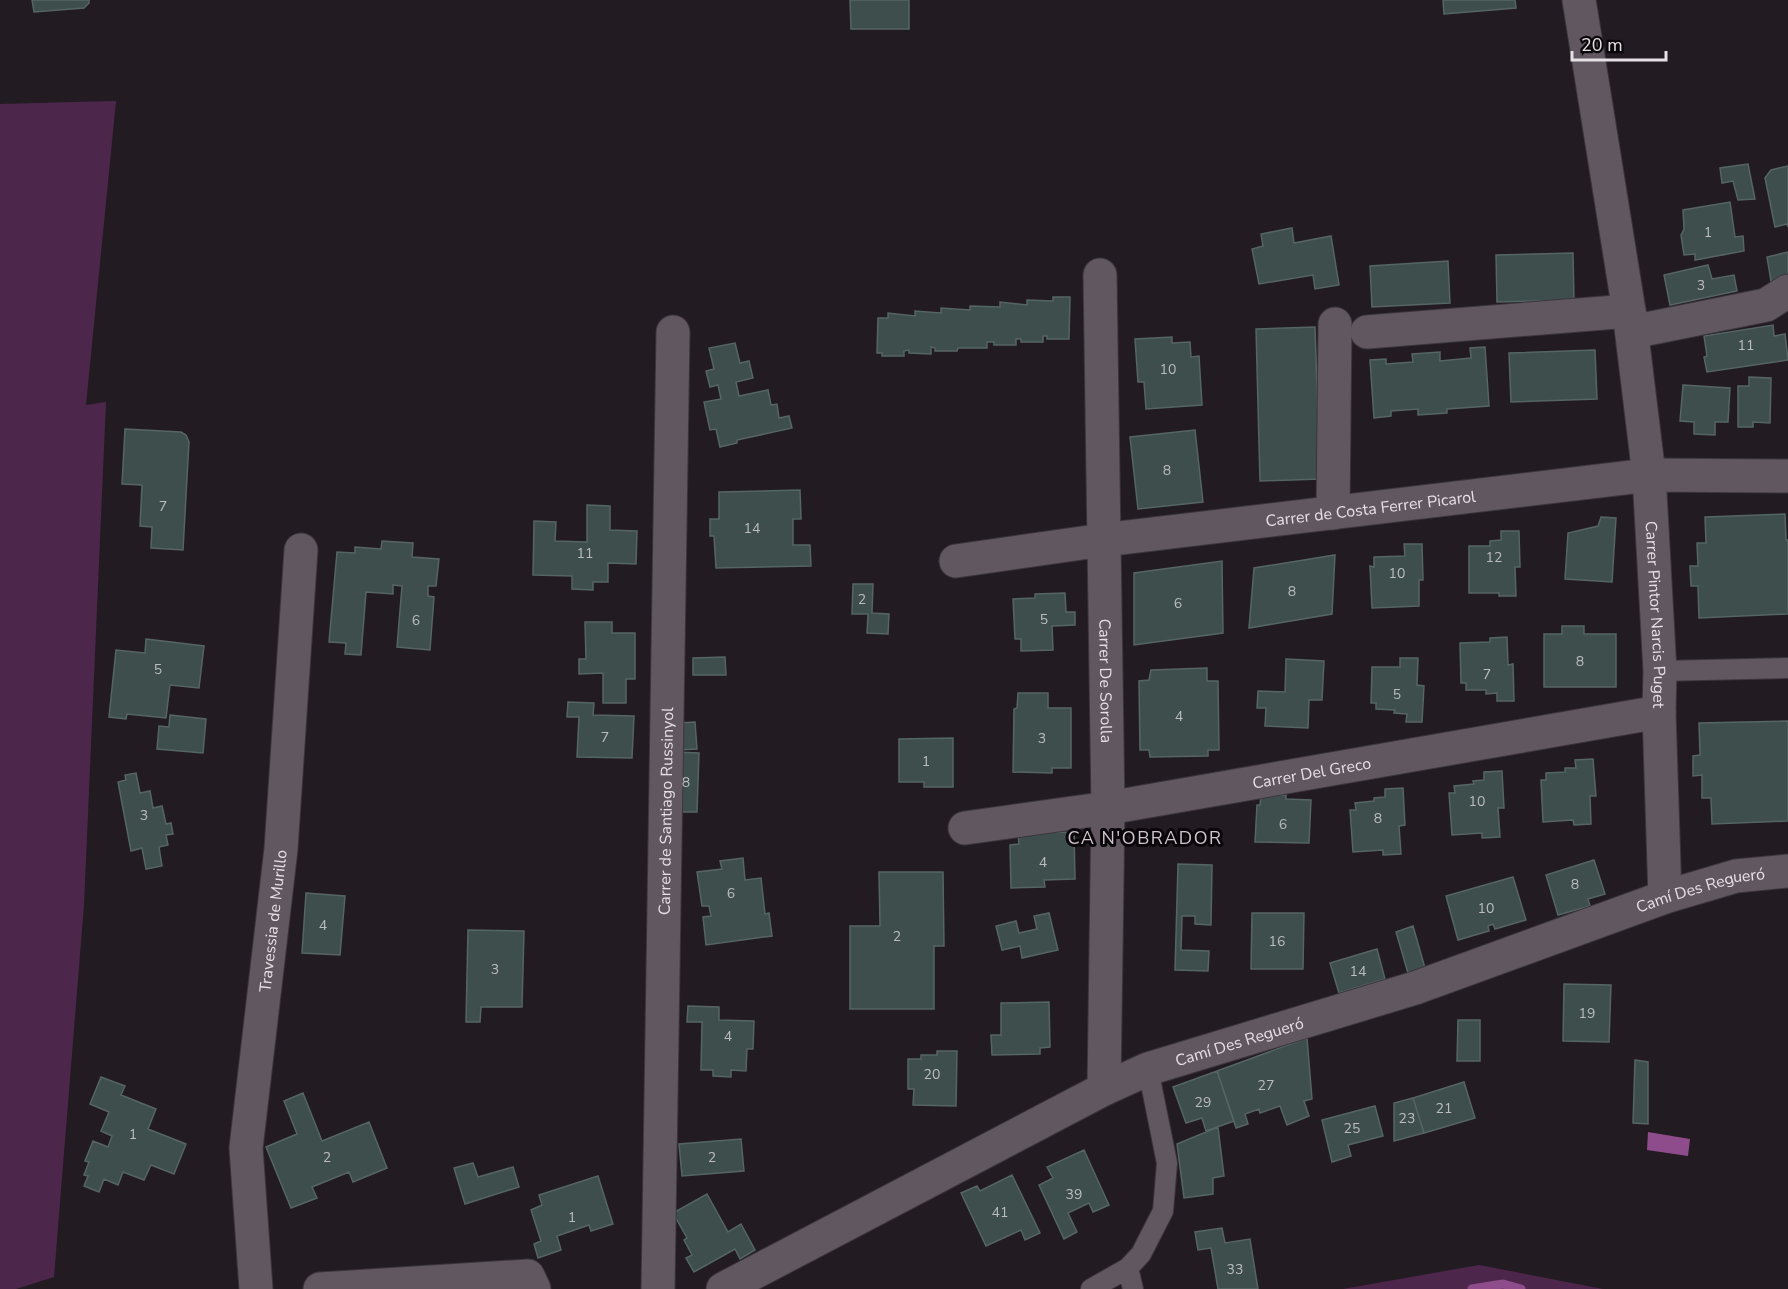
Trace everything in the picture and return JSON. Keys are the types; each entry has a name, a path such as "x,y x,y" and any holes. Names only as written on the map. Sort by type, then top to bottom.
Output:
{"street":[{"name":"Carrer Pintor Narcis Puget","path":"1579,0 1630,322 1649,476 1660,670 1659,712 1665,897"},
{"name":"Carrer De Sorolla","path":"1100,275 1108,808 1104,1089"},
{"path":"1367,333 1630,322 1766,304 1788,291"},
{"path":"1333,513 1335,324"},
{"name":"Carrer de Santiago Russinyol","path":"658,1289 673,332"},
{"name":"Carrer de Costa Ferrer Picarol","path":"956,561 1103,540 1649,476 1788,476"},
{"name":"Travessia de Murillo","path":"256,1289 246,1148 282,849 301,550"},
{"name":"Carrer Del Greco","path":"965,828 1108,808 1659,712"},
{"name":"Camí Des Regueró","path":"723,1289 1104,1089 1148,1069 1415,988 1665,897 1736,876 1788,870"},
{"path":"321,1289 528,1276 534,1289"}],"lane":[{"path":"1660,670 1788,668"},
{"path":"1091,1289 1128,1268 1141,1254 1163,1211 1167,1163 1148,1069"},
{"path":"1128,1268 1133,1289"}],"shaded area":[{"path":"116,101 86,405 106,402 84,905 54,1277 16,1289 0,1289 0,104"},
{"path":"1648,1132 1690,1139 1688,1156 1647,1150"},
{"path":"1479,1265 1603,1289 1343,1289"}],"building":[{"path":"32,0 89,0 89,3 84,8 34,12"},
{"path":"850,0 909,0 909,29 851,29"},
{"path":"1443,0 1515,0 1516,8 1444,14"},
{"path":"1748,164 1755,199 1738,200 1733,181 1722,183 1720,168"},
{"path":"1788,166 1788,227 1787,224 1775,227 1765,178 1771,170"},
{"path":"1730,202 1735,237 1743,236 1744,251 1695,260 1695,254 1684,255 1681,235 1684,229 1683,210"},
{"path":"1292,228 1294,243 1331,236 1339,285 1315,289 1313,275 1259,284 1252,249 1263,246 1261,234"},
{"path":"1788,252 1788,284 1773,293 1767,257"},
{"path":"1573,253 1574,300 1497,302 1496,255"},
{"path":"1448,261 1450,303 1372,307 1370,266"},
{"path":"1708,265 1712,279 1734,275 1737,291 1670,305 1664,275"},
{"path":"1053,297 1070,297 1069,339 1047,339 1047,336 1043,336 1043,342 1021,342 1021,339 1016,339 1016,345 994,345 994,342 987,342 987,348 958,348 957,351 935,351 935,348 931,347 931,354 909,353 909,350 904,351 904,356 882,356 882,353 877,353 878,318 888,318 888,313 915,316 915,311 941,313 941,308 970,310 970,306 1000,307 1000,302 1027,305 1027,300 1053,301"},
{"path":"1773,325 1774,336 1785,334 1788,360 1707,372 1704,336"},
{"path":"1315,327 1320,479 1260,481 1256,329"},
{"path":"1172,337 1172,343 1190,342 1191,357 1199,356 1202,405 1146,409 1144,382 1138,382 1135,339"},
{"path":"735,343 740,363 749,361 753,378 736,382 739,396 768,390 771,405 777,404 779,418 789,416 792,428 737,440 737,443 720,447 716,429 710,430 704,402 721,399 718,385 710,387 706,371 714,369 709,348"},
{"path":"1485,347 1489,406 1447,409 1447,413 1418,415 1418,409 1391,411 1391,416 1374,418 1370,360 1386,359 1386,364 1413,362 1412,354 1440,352 1440,361 1471,358 1470,348"},
{"path":"1595,350 1597,399 1511,402 1509,353"},
{"path":"1749,377 1771,378 1770,423 1753,422 1753,427 1738,427 1738,386 1749,386"},
{"path":"1683,385 1730,388 1728,422 1715,422 1715,435 1694,434 1694,422 1680,421"},
{"path":"125,429 181,432 186,435 189,442 183,550 151,548 152,527 140,526 142,485 122,484"},
{"path":"1195,430 1203,502 1138,509 1130,437"},
{"path":"800,490 801,519 793,519 793,545 810,545 811,566 716,568 714,536 710,536 710,519 719,519 719,492"},
{"path":"587,505 610,506 610,530 637,531 636,564 608,563 608,582 593,582 593,590 572,589 572,576 533,575 534,521 556,522 555,541 587,542"},
{"path":"1785,514 1786,540 1788,540 1788,614 1699,618 1698,586 1691,586 1690,566 1698,566 1697,543 1706,543 1705,517"},
{"path":"1601,517 1616,518 1612,582 1565,579 1568,533 1598,526"},
{"path":"1501,531 1519,531 1520,567 1515,567 1516,596 1499,596 1499,593 1469,593 1469,546 1490,546 1490,541 1501,540"},
{"path":"382,541 413,543 412,557 439,559 436,586 428,586 428,596 434,597 430,650 397,647 402,586 393,585 393,594 366,592 361,655 345,654 346,643 329,642 337,552 355,553 355,547 381,549"},
{"path":"1404,544 1422,544 1423,580 1419,580 1419,606 1372,608 1370,566 1374,567 1374,557 1405,556"},
{"path":"1335,555 1332,614 1249,628 1254,568"},
{"path":"1222,561 1223,633 1134,645 1134,573"},
{"path":"853,584 873,584 872,613 889,614 888,634 867,633 868,614 852,614"},
{"path":"1065,593 1066,612 1075,612 1075,625 1052,626 1053,650 1021,651 1021,639 1015,639 1013,599 1035,598 1035,594"},
{"path":"585,622 612,622 612,633 635,633 635,679 626,679 626,703 603,703 603,673 579,674 579,659 586,659"},
{"path":"1562,626 1584,626 1584,634 1616,634 1616,687 1544,687 1544,634 1562,634"},
{"path":"1507,637 1508,665 1513,664 1514,701 1497,701 1497,693 1486,694 1486,690 1466,690 1466,683 1461,683 1460,643 1490,642 1490,638"},
{"path":"146,639 204,646 199,688 170,685 166,718 127,714 126,719 109,717 116,650 145,653"},
{"path":"725,657 726,675 693,675 693,658"},
{"path":"1400,658 1418,658 1417,685 1424,686 1422,722 1406,722 1407,714 1394,713 1395,710 1376,709 1376,703 1371,703 1372,667 1400,667"},
{"path":"1286,659 1324,661 1322,700 1309,700 1308,728 1265,726 1266,708 1257,708 1258,691 1285,692"},
{"path":"1207,668 1207,681 1218,681 1219,750 1208,750 1208,756 1150,757 1149,750 1140,750 1139,681 1149,680 1151,670"},
{"path":"1018,693 1048,693 1048,708 1071,708 1071,768 1052,768 1052,773 1013,772 1014,709 1017,708"},
{"path":"568,702 594,703 593,715 634,716 632,758 577,757 579,717 567,717"},
{"path":"170,715 206,719 203,753 157,749 159,726 169,727"},
{"path":"1788,721 1788,821 1712,824 1711,798 1702,798 1702,775 1693,776 1693,756 1700,755 1699,723"},
{"path":"695,722 697,749 679,750 677,723"},
{"path":"953,738 953,787 924,787 924,782 899,782 899,739"},
{"path":"675,752 699,753 697,812 673,812"},
{"path":"1593,759 1596,796 1590,796 1591,824 1574,825 1573,820 1543,822 1541,780 1546,780 1546,773 1565,772 1565,768 1576,768 1575,760"},
{"path":"1502,771 1504,808 1498,808 1500,837 1482,838 1482,833 1452,835 1449,793 1455,793 1454,786 1474,784 1473,781 1484,780 1484,772"},
{"path":"136,773 140,793 150,791 153,808 162,806 166,824 171,823 173,834 166,835 168,845 159,847 162,866 146,869 142,848 131,851 118,782 126,780 125,775"},
{"path":"1403,788 1405,825 1399,826 1401,854 1383,855 1383,850 1353,852 1350,810 1356,810 1355,803 1385,797 1385,789"},
{"path":"1261,795 1286,795 1286,799 1311,800 1309,843 1255,842 1257,805 1260,805"},
{"path":"1074,832 1075,879 1044,880 1045,887 1011,888 1010,845 1019,844 1018,833"},
{"path":"743,858 745,880 761,878 765,914 769,913 772,936 706,945 703,917 711,916 709,906 702,906 697,872 722,869 720,861"},
{"path":"1594,860 1605,894 1588,899 1590,906 1558,915 1546,875"},
{"path":"1178,864 1212,865 1211,925 1195,924 1195,916 1182,916 1181,950 1209,951 1208,971 1175,970"},
{"path":"879,872 943,872 944,946 934,946 934,1009 850,1009 850,926 880,926"},
{"path":"1513,877 1526,920 1495,929 1493,924 1488,926 1489,931 1458,940 1446,896"},
{"path":"306,893 345,896 340,955 302,953"},
{"path":"1049,913 1058,950 1022,958 1020,946 1002,950 996,926 1016,921 1019,933 1037,929 1034,916"},
{"path":"1252,913 1304,913 1303,969 1251,969"},
{"path":"1413,926 1425,968 1408,973 1396,932"},
{"path":"468,930 524,931 522,1007 481,1007 480,1022 466,1022"},
{"path":"1377,949 1385,979 1339,993 1330,963"},
{"path":"1564,984 1611,985 1609,1042 1563,1041"},
{"path":"1049,1002 1050,1047 1040,1048 1040,1054 992,1055 991,1035 1001,1035 1001,1003"},
{"path":"688,1006 719,1007 719,1020 754,1021 753,1049 747,1049 746,1071 731,1070 731,1077 713,1076 713,1070 701,1070 702,1022 687,1022"},
{"path":"1458,1020 1480,1020 1480,1061 1457,1061"},
{"path":"1307,1038 1312,1099 1304,1101 1309,1116 1287,1125 1280,1106 1260,1113 1259,1109 1245,1114 1248,1124 1236,1128 1217,1071"},
{"path":"937,1051 957,1051 956,1106 913,1105 914,1089 908,1089 908,1059 921,1059 921,1055 937,1055"},
{"path":"1635,1060 1648,1062 1648,1124 1633,1123"},
{"path":"1217,1071 1234,1121 1206,1131 1202,1118 1186,1123 1173,1087"},
{"path":"101,1077 125,1086 121,1095 156,1109 148,1129 186,1144 174,1174 151,1165 144,1180 123,1172 118,1185 104,1179 99,1192 84,1186 88,1176 84,1175 89,1162 85,1161 93,1141 108,1147 112,1136 101,1131 109,1112 90,1104"},
{"path":"1464,1082 1475,1118 1424,1133 1413,1098"},
{"path":"303,1093 322,1141 369,1122 387,1168 353,1182 349,1172 312,1187 317,1198 291,1208 266,1147 297,1134 284,1101"},
{"path":"1413,1098 1424,1133 1394,1141 1394,1103"},
{"path":"1375,1106 1383,1136 1348,1145 1351,1156 1332,1162 1322,1120"},
{"path":"1218,1127 1224,1176 1213,1178 1213,1194 1184,1198 1177,1144"},
{"path":"741,1139 744,1171 682,1176 679,1144"},
{"path":"1084,1150 1109,1205 1093,1212 1089,1203 1068,1213 1077,1232 1064,1239 1039,1185 1053,1178 1047,1167"},
{"path":"473,1163 478,1177 513,1167 519,1187 465,1204 454,1168"},
{"path":"1012,1175 1040,1233 1025,1240 1021,1230 986,1246 961,1193 977,1186 980,1191"},
{"path":"598,1176 613,1224 591,1231 589,1225 557,1236 561,1250 538,1258 534,1244 541,1241 531,1210 542,1205 539,1195"},
{"path":"707,1194 728,1232 741,1224 755,1250 740,1259 735,1249 694,1272 686,1258 692,1255 684,1240 687,1238 673,1213"},
{"path":"1222,1228 1225,1243 1250,1239 1258,1289 1218,1289 1211,1248 1198,1250 1195,1232"}],"waterway":[{"path":"1472,1289 1503,1284 1521,1289"}],"district":[{"name":"CA N'OBRADOR","path":"1145,838"}]}
